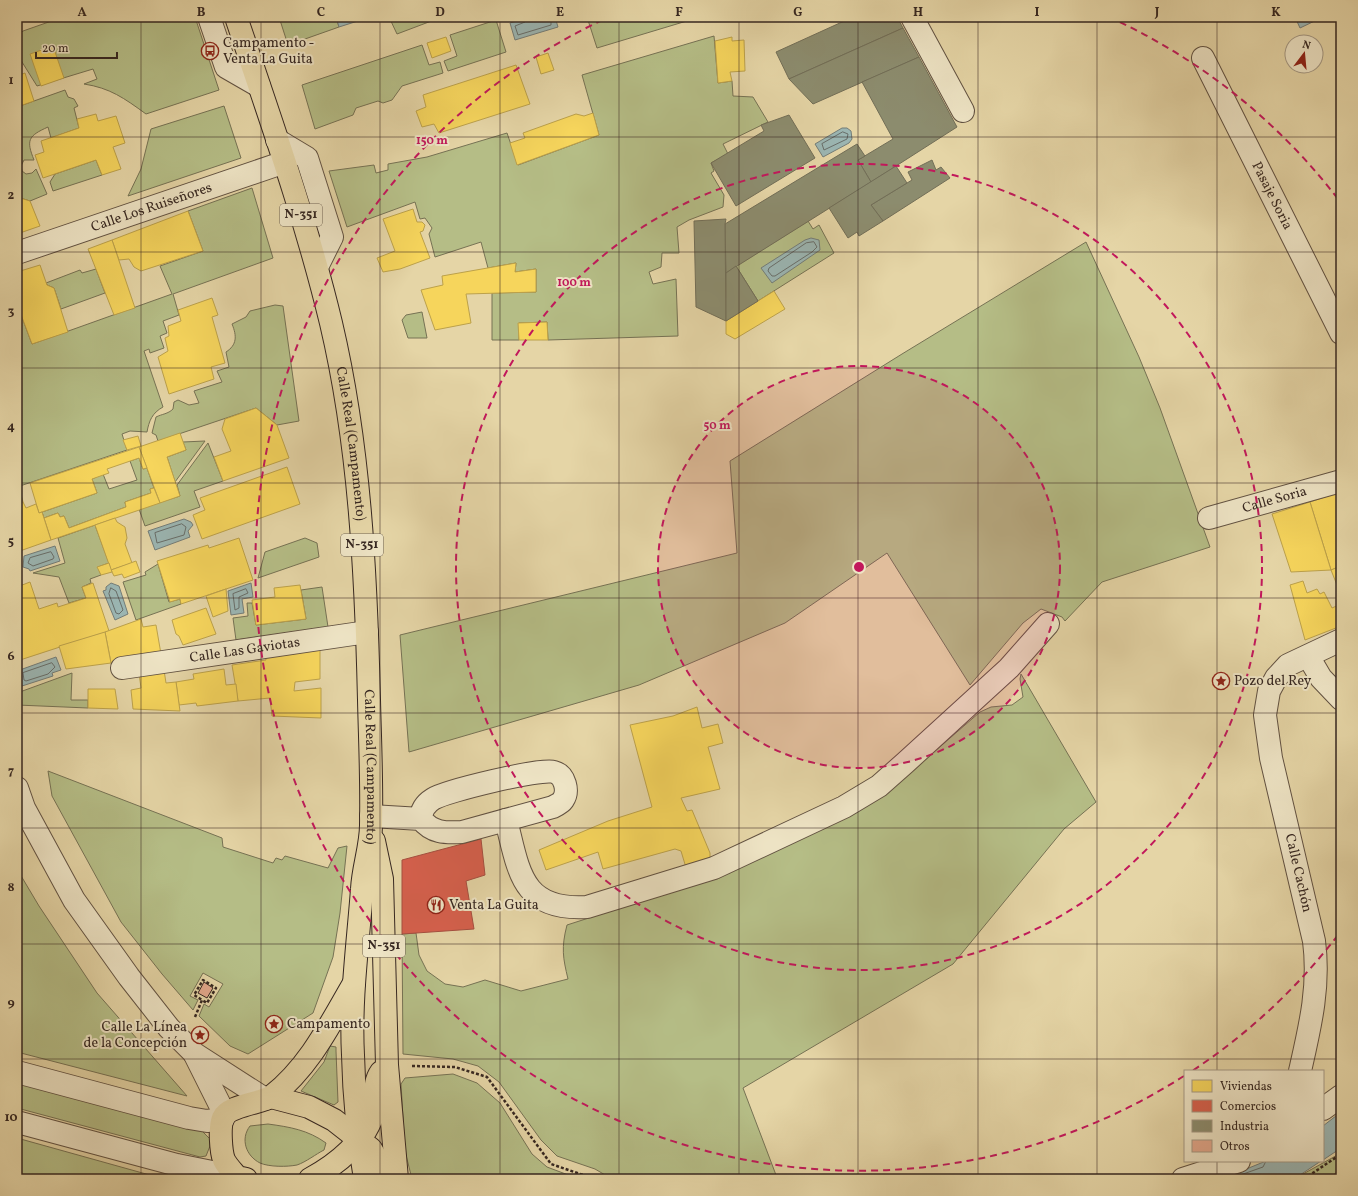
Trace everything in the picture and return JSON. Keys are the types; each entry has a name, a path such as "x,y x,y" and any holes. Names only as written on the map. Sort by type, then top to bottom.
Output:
{"highway":[{"name":"Calle Real (Campamento)","path":"236,17 285,162 316,267 332,326 348,413 358,505 367,632 371,822 362,880 355,980"},
{"name":"N-351","path":"371,822 382,879 387,1065 397,1179"},
{"name":"N-351","path":"355,980 352,1053 359,1139 365,1179"},
{"path":"268,1098 306,1062 323,1038 355,980"},
{"path":"310,1179 325,1171 342,1157 359,1139 369,1125 374,1110 377,1078 387,1065"},
{"path":"242,1178 225,1161 221,1145 224,1117 249,1103 268,1098 294,1103 320,1112 359,1139 371,1149 380,1165 382,1179"}],"street":[{"path":"209,17 226,67 259,86"},
{"path":"912,17 963,111"},
{"name":"Pasaje Soria","path":"1203,58 1341,334"},
{"path":"277,140 308,158 332,237 316,267"},
{"name":"Calle Los Ruiseñores","path":"17,253 285,162"},
{"name":"Calle Soria","path":"1209,518 1341,481"},
{"path":"506,820 520,875 533,892 545,902 559,906 572,908 587,907 714,868 844,807 879,786 1009,668 1048,624"},
{"name":"Calle Las Gaviotas","path":"122,668 367,632"},
{"path":"1341,640 1308,656 1321,678 1341,699"},
{"name":"Calle Cachón","path":"1300,1070 1313,1006 1317,964 1314,941 1272,758 1265,715 1269,692 1276,678 1288,665 1308,656"},
{"path":"534,772 553,772 563,778 566,789 562,802 553,807 462,832 451,833 434,830 427,826 421,819 422,812 426,805 441,795 534,772"},
{"path":"17,788 24,808 74,900 129,977 169,1028 195,1054 268,1098"},
{"path":"371,822 421,819"},
{"path":"17,1072 189,1118 208,1120 224,1117 195,1054"},
{"path":"1324,1108 1341,1096"},
{"path":"17,1122 177,1165 242,1178"},
{"path":"1183,1179 1236,1162"}],"path":[{"path":"203,980 216,988 207,1003 202,1000 194,995 203,980"},
{"path":"198,1022 194,1017 202,1000"},
{"path":"387,1065 455,1067 487,1078 551,1164 596,1179"},
{"path":"1304,1179 1341,1154"}],"green space":[{"path":"63,17 195,17 219,90 146,114 116,94 102,88 84,84 97,79 93,69 37,86 17,54 17,37 23,31"},
{"path":"279,17 336,17 339,27 288,45"},
{"path":"389,17 442,17 397,34"},
{"path":"587,17 700,17 597,48"},
{"path":"496,20 506,52 448,71 444,61 457,56 450,35"},
{"path":"714,36 718,83 732,81 733,96 753,97 768,122 723,144 728,154 711,163 714,171 711,173 724,195 723,207 689,220 677,227 679,253 662,253 661,267 649,272 653,284 676,279 678,336 548,340 547,322 519,323 519,340 492,340 492,293 536,292 536,269 515,272 516,263 488,268 481,242 435,257 429,234 432,228 425,218 420,219 415,202 347,227 329,171 374,165 376,173 388,170 388,164 427,157 507,133 518,165 599,135 582,75"},
{"path":"422,45 429,65 440,62 443,73 402,86 392,100 383,103 378,101 356,108 353,115 315,129 302,85"},
{"path":"65,90 68,97 74,99 78,106 74,108 79,128 51,138 48,127 36,133 30,139 30,148 34,160 24,160 21,166 22,171 26,174 32,173 36,169 47,194 30,201 17,197 17,107"},
{"path":"224,106 241,158 128,196 141,169 151,129"},
{"path":"96,160 102,175 53,191 50,182 55,174"},
{"path":"252,188 273,258 173,294 179,315 163,321 167,333 160,336 164,348 150,353 149,349 144,351 163,407 156,412 152,418 147,432 130,431 122,434 127,450 17,487 17,304 32,344 172,294 160,266 203,251 188,211"},
{"path":"808,221 813,229 819,225 834,253 758,301 736,266"},
{"path":"1086,242 1139,357 1160,408 1210,547 1102,582 1065,621 1062,617 1041,609 1023,623 970,685 887,553 785,623 639,685 409,752 400,635 737,553 730,461"},
{"path":"96,269 105,293 61,309 54,288 46,283 80,270 82,273"},
{"path":"275,305 283,306 299,421 277,425 256,408 158,441 156,435 152,433 156,417 171,411 173,409 174,402 178,400 189,405 199,403 194,391 222,382 217,371 229,367 226,352 230,349 235,340 235,332 232,324 246,317 250,311"},
{"path":"422,312 427,338 408,338 402,320 406,315"},
{"path":"205,441 175,482 167,457 186,450 183,442"},
{"path":"208,443 223,481 194,491 200,507 145,526 139,509 180,496 177,485"},
{"path":"139,458 143,469 147,468 154,488 150,489 151,493 125,502 126,507 69,528 64,516 60,517 58,513 44,518 42,512 97,493 92,479 103,474 109,489 137,480 130,461"},
{"path":"95,525 109,563 98,567 101,575 90,579 91,583 82,587 86,598 69,603 59,577 33,573 65,563 58,538"},
{"path":"305,538 317,543 319,557 258,578 265,552"},
{"path":"158,564 169,602 180,599 181,604 136,620 123,582 146,575 145,572"},
{"path":"322,587 328,627 236,640 233,618 248,616 247,603 252,603 256,625 306,619 301,590"},
{"path":"72,673 71,700 88,700 88,708 17,705 17,693"},
{"path":"1021,674 1096,802 1064,829 953,964 743,1088 776,1175 775,1179 612,1179 595,1169 557,1156 541,1140 499,1082 478,1066 453,1059 403,1054 402,934 416,933 419,955 427,971 445,984 463,987 485,980 521,991 568,979 563,953 567,925 626,906 905,777 980,712 991,707 1012,705 1023,697 1020,679"},
{"path":"48,771 222,838 223,847 273,863 276,858 282,860 285,856 328,868 338,848 347,846 340,913 333,957 313,1013 248,1054 230,1046 199,1016 204,1004 209,1007 223,984 203,973 190,996 198,1000 193,1010 162,974 121,922 52,796"},
{"path":"17,869 39,906 97,993 187,1096 17,1052"},
{"path":"330,1046 336,1047 338,1102 334,1105 301,1091 324,1062"},
{"path":"453,1074 477,1083 500,1103 532,1154 547,1167 579,1179 412,1179 405,1151 401,1084 405,1078"},
{"path":"17,1081 201,1130 210,1139 210,1146 206,1156 200,1157 17,1108"},
{"path":"268,1124 306,1132 326,1143 324,1150 297,1165 278,1166 260,1163 248,1152 245,1136 250,1126"},
{"path":"17,1138 164,1179 17,1179"},
{"path":"1341,1153 1341,1169 1328,1179 1294,1179"}],"water":[{"path":"336,17 360,17 361,20 339,27"},
{"path":"529,17 555,17 558,27 515,40 510,23"},
{"path":"1295,17 1323,17 1300,28"},
{"path":"842,128 847,128 851,131 852,139 849,143 823,157 815,144"},
{"path":"811,238 819,240 820,250 772,283 761,268 805,240"},
{"path":"184,519 191,522 193,525 188,531 190,537 155,550 148,531"},
{"path":"55,546 60,561 30,571 29,569 23,567 24,556"},
{"path":"111,583 119,586 128,614 115,620 103,591 106,590 106,587"},
{"path":"251,583 253,597 242,599 244,613 231,615 228,591"},
{"path":"56,657 61,670 52,673 53,676 22,686 17,671"},
{"path":"1341,1112 1341,1148 1324,1159 1324,1125"},
{"path":"1264,1162 1320,1162 1294,1179 1213,1179 1239,1172"}],"building: Viviendas":[{"path":"446,37 451,51 432,58 427,43"},
{"path":"732,37 732,41 744,40 745,71 730,72 732,81 718,83 715,41"},
{"path":"53,46 64,78 41,86 30,54"},
{"path":"548,53 554,70 541,74 536,57"},
{"path":"516,65 530,104 439,133 434,124 422,127 416,111 426,107 423,95"},
{"path":"25,73 34,101 17,107 17,76"},
{"path":"593,113 599,135 517,165 510,143 525,138 523,133 576,114 584,116"},
{"path":"96,114 98,121 116,116 125,143 113,147 121,169 102,175 96,160 43,178 35,155 44,152 41,141 79,128 77,119"},
{"path":"17,197 30,201 40,226 17,234"},
{"path":"413,209 417,222 422,222 425,225 423,231 420,232 430,258 400,269 383,272 377,258 395,251 383,219"},
{"path":"188,211 203,251 141,271 134,267 129,259 119,260 112,240"},
{"path":"112,240 135,308 114,315 88,249"},
{"path":"516,263 515,272 536,269 536,292 466,294 471,323 435,330 421,290 443,285 442,276"},
{"path":"40,265 47,285 54,288 68,332 32,344 17,304 17,272"},
{"path":"774,291 785,309 735,339 726,334 726,321"},
{"path":"212,298 218,315 212,317 225,363 211,367 214,379 169,394 158,357 168,351 165,338 169,336 168,326 181,321 178,310"},
{"path":"547,322 548,340 519,340 518,323"},
{"path":"256,408 277,425 289,458 223,481 214,457 231,451 222,429 225,419"},
{"path":"180,433 186,450 167,457 180,496 160,503 139,447"},
{"path":"138,436 141,446 127,450 123,440"},
{"path":"139,447 147,468 143,469 139,458 107,469 109,473 92,479 97,493 39,513 30,483"},
{"path":"287,467 300,504 202,539 193,515 205,510 200,498"},
{"path":"19,486 23,502 17,504 17,487"},
{"path":"154,488 160,503 51,540 44,518 58,513 60,517 64,516 69,528 126,507 125,502 151,493 150,489"},
{"path":"1337,493 1341,504 1341,566 1331,570 1310,502"},
{"path":"23,502 26,508 36,504 39,513 42,512 51,540 17,552 17,504"},
{"path":"1310,502 1331,570 1291,572 1272,514"},
{"path":"115,518 117,522 125,527 127,538 125,544 132,563 111,570 95,525"},
{"path":"239,538 253,580 181,604 180,599 170,602 157,561 208,545 209,548"},
{"path":"136,561 140,572 124,578 122,574 114,576 111,570"},
{"path":"109,563 112,572 101,575 97,567"},
{"path":"1341,566 1341,595 1331,570"},
{"path":"1303,581 1307,593 1317,589 1320,594 1324,592 1332,608 1341,604 1341,626 1305,640 1290,585"},
{"path":"30,582 39,609 57,603 58,607 86,598 82,587 93,583 109,631 17,661 17,587"},
{"path":"300,585 306,619 256,625 252,600 275,597 274,588"},
{"path":"226,589 228,611 213,617 206,596"},
{"path":"206,608 216,634 183,645 179,636 176,634 172,620"},
{"path":"141,619 143,627 156,625 161,654 135,661 111,663 105,632"},
{"path":"105,632 111,663 66,669 59,646"},
{"path":"320,647 320,679 295,682 294,691 321,688 321,718 272,716 270,698 238,701 232,665 266,660 265,654"},
{"path":"224,669 226,685 236,684 238,701 197,706 196,703 179,705 176,682 194,679 193,674"},
{"path":"164,670 166,683 176,682 180,711 133,709 131,690 141,688 139,673"},
{"path":"88,689 115,689 118,709 88,708"},
{"path":"697,707 702,728 718,724 723,743 708,747 720,789 681,798 687,811 692,810 710,853 710,859 687,871 681,851 675,849 603,869 598,852 546,870 539,850 608,821 652,807 630,725 673,716"}],"building: Comercios":[{"name":"Venta La Guita","path":"481,839 485,875 466,881 474,929 402,934 402,860"}],"building: Industria":[{"path":"853,17 897,17 903,28 789,79 776,52"},
{"path":"903,28 919,57 813,104 789,79"},
{"path":"919,57 957,127 871,182 858,160 893,139 862,82"},
{"path":"789,115 815,158 736,206 711,163 764,131 761,125"},
{"path":"857,144 865,156 858,160 871,182 726,273 725,224"},
{"path":"932,160 936,170 941,167 950,178 883,221 871,205 912,180 908,172"},
{"path":"896,166 907,183 871,205 883,221 859,236 857,232 848,238 829,208"},
{"path":"726,219 726,321 696,307 694,221"},
{"path":"736,266 758,301 726,321 726,273"}],"building: Otros":[{"path":"204,982 213,988 207,998 198,993"}],"place":[{"name":"Campamento - Venta La Guita","path":"210,51"},
{"name":"Pozo del Rey","path":"1221,681"},
{"name":"Venta La Guita","path":"436,905"},
{"name":"Campamento","path":"274,1024"},
{"name":"Calle La Línea de la Concepción","path":"200,1035"}]}
